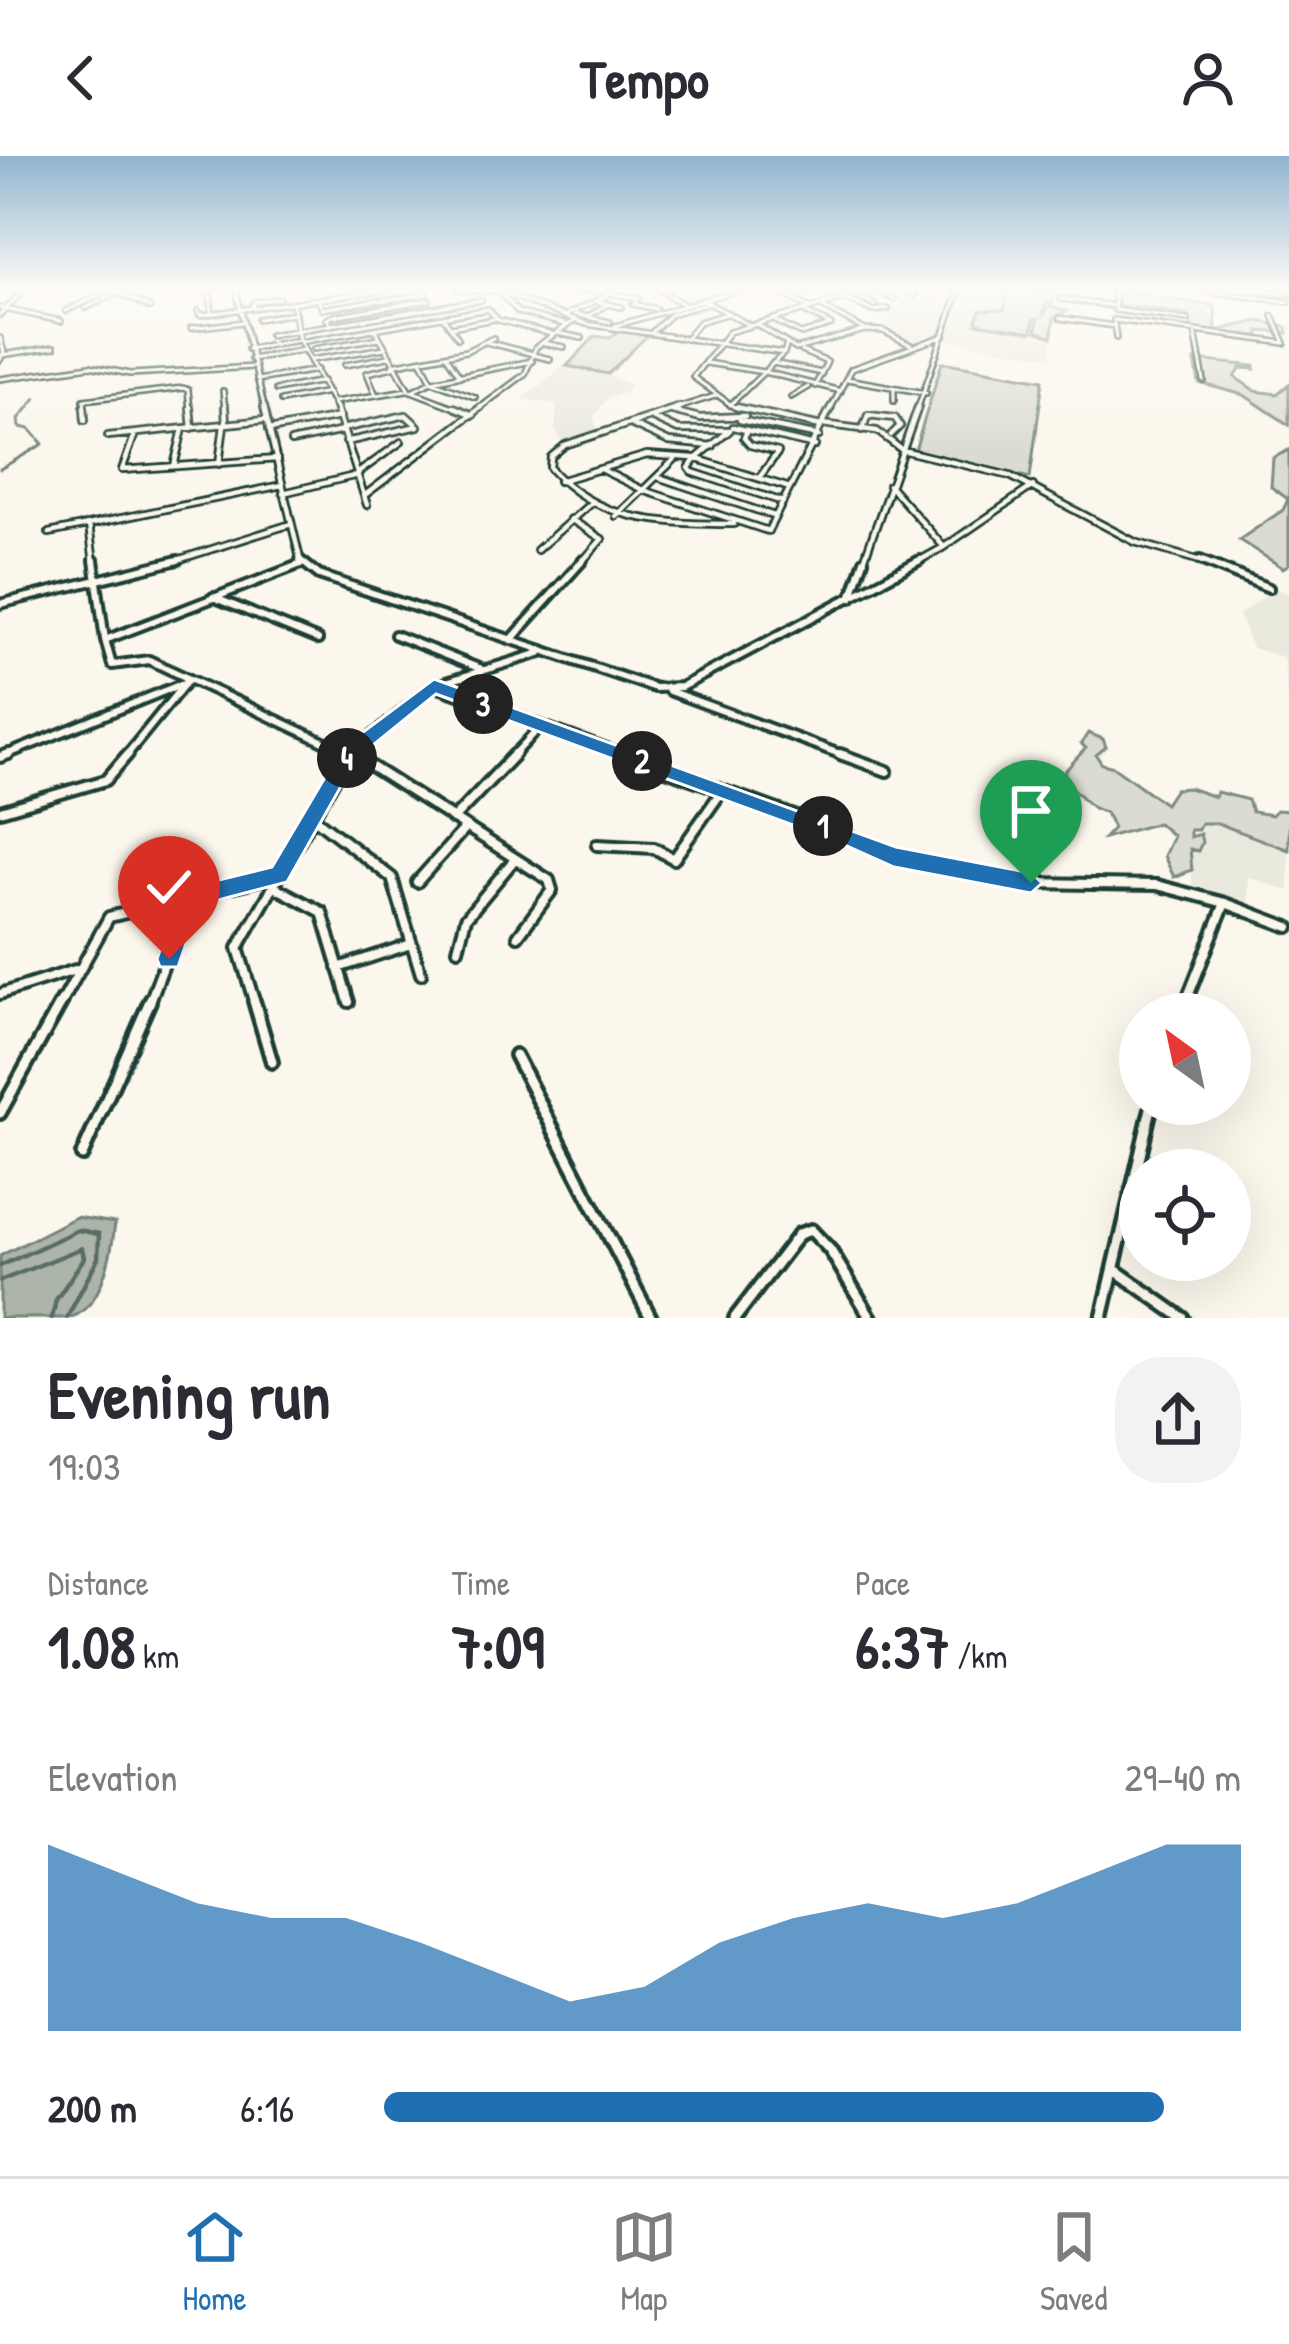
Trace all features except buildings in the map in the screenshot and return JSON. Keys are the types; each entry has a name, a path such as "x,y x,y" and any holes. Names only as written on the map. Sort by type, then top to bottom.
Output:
{"street":[{"path":"247,344 301,564 319,575 666,690 887,771"},
{"path":"248,349 279,344"},
{"path":"301,344 340,417 367,505"},
{"path":"314,349 342,344"},
{"path":"383,344 410,390 473,415"},
{"path":"376,395 367,373 479,344"},
{"path":"492,344 550,359"},
{"path":"365,495 525,374 542,344"},
{"path":"549,344 564,347"},
{"path":"718,344 693,377 745,416 819,436"},
{"path":"733,344 784,352 814,344"},
{"path":"730,405 787,344"},
{"path":"789,344 827,362 813,385 791,398"},
{"path":"598,468 644,490 766,532 854,367 919,344"},
{"path":"851,598 941,344"},
{"path":"1197,344 1204,381"},
{"path":"1,354 54,347"},
{"path":"311,360 385,348"},
{"path":"251,359 304,350"},
{"path":"446,356 460,376"},
{"path":"345,365 388,357"},
{"path":"334,403 410,390 533,357"},
{"path":"421,360 432,381 475,397"},
{"path":"705,363 841,391"},
{"path":"773,364 824,373"},
{"path":"0,379 90,367 130,374 254,367"},
{"path":"257,380 317,370"},
{"path":"847,379 926,393"},
{"path":"276,390 323,381"},
{"path":"894,401 895,387"},
{"path":"85,420 85,400 183,388 188,390 192,428"},
{"path":"220,464 223,391"},
{"path":"281,401 328,392"},
{"path":"715,396 555,452 550,468 559,481 616,516 743,524"},
{"path":"871,405 873,414"},
{"path":"672,411 700,418 745,416 891,435 902,450 1033,486 1135,542 1206,561 1269,588"},
{"path":"862,430 865,418 873,414 896,418 900,426 891,435"},
{"path":"291,442 406,415 418,424 346,442"},
{"path":"745,416 695,458 690,471 783,502"},
{"path":"268,430 340,417"},
{"path":"650,417 678,430 731,428 815,446"},
{"path":"108,436 265,420"},
{"path":"630,424 656,438 712,446"},
{"path":"173,466 183,429"},
{"path":"747,430 744,438 750,445 778,452 758,478"},
{"path":"135,434 122,470 277,459"},
{"path":"50,533 358,474 401,442"},
{"path":"559,481 639,455 695,458 790,488"},
{"path":"616,516 676,458"},
{"path":"658,477 776,517"},
{"path":"889,485 944,547"},
{"path":"666,690 681,687 944,547 1033,486"},
{"path":"537,550 592,502"},
{"path":"511,640 603,537 570,519"},
{"path":"0,604 291,524"},
{"path":"89,525 94,581 113,666 149,660 350,752 515,859 553,885 518,936"},
{"path":"105,640 301,564"},
{"path":"213,597 318,640"},
{"path":"395,635 481,669"},
{"path":"272,1062 237,952 350,752 434,686 544,652"},
{"path":"0,758 190,680"},
{"path":"0,811 106,780 190,680"},
{"path":"434,686 894,857 1031,883 1157,885 1289,927"},
{"path":"454,819 541,726"},
{"path":"597,845 653,848 674,859 722,791"},
{"path":"312,816 392,878 421,974"},
{"path":"417,882 466,827"},
{"path":"458,949 466,918 515,859"},
{"path":"0,1113 109,917 279,875"},
{"path":"273,886 319,908 349,1002"},
{"path":"82,1155 169,959 190,896"},
{"path":"1189,993 1225,903"},
{"path":"338,968 410,944"},
{"path":"0,994 78,969"},
{"path":"514,1055 651,1318"},
{"path":"1102,1318 1147,1125"},
{"path":"735,1318 800,1234 811,1230 830,1250 871,1318"},
{"path":"1114,1270 1184,1318"}],"shaded area":[{"path":"587,344 638,344 608,374 567,366"},
{"path":"974,344 1052,344 1051,357"},
{"path":"588,345 632,353 610,376 631,385 625,393 608,397 594,417 598,432 564,445 555,430 557,404 523,399"},
{"path":"1195,360 1255,366 1241,368 1235,377 1255,391 1277,394 1289,384 1289,425 1244,395 1199,383"},
{"path":"942,362 1043,380 1030,478 915,450"},
{"path":"1289,450 1289,564 1283,568 1239,540 1283,510 1288,499 1271,487 1273,458"},
{"path":"1275,588 1289,594 1289,709 1283,657 1252,648 1239,615"},
{"path":"1088,733 1103,739 1106,747 1096,755 1102,764 1114,767 1165,804 1175,789 1189,788 1215,797 1217,792 1248,800 1252,812 1289,811 1289,850 1217,823 1201,823 1198,830 1190,830 1190,837 1200,834 1202,842 1198,851 1190,849 1192,870 1174,877 1164,856 1173,836 1158,823 1104,838 1113,828 1106,813 1093,808 1063,780 1065,771 1086,748 1081,744"},
{"path":"1201,823 1217,823 1289,850 1289,891 1248,877 1249,909 1193,889 1189,848 1198,850 1202,842"}],"water":[{"path":"76,1217 115,1223 103,1279 89,1305 67,1318 0,1318 0,1256"}],"waterway":[{"path":"0,469 43,444 30,429 20,427 19,419 36,398"}],"route":[{"path":"169,959 190,896 279,875 350,752 434,686 839,832 894,857 1031,883"}]}
